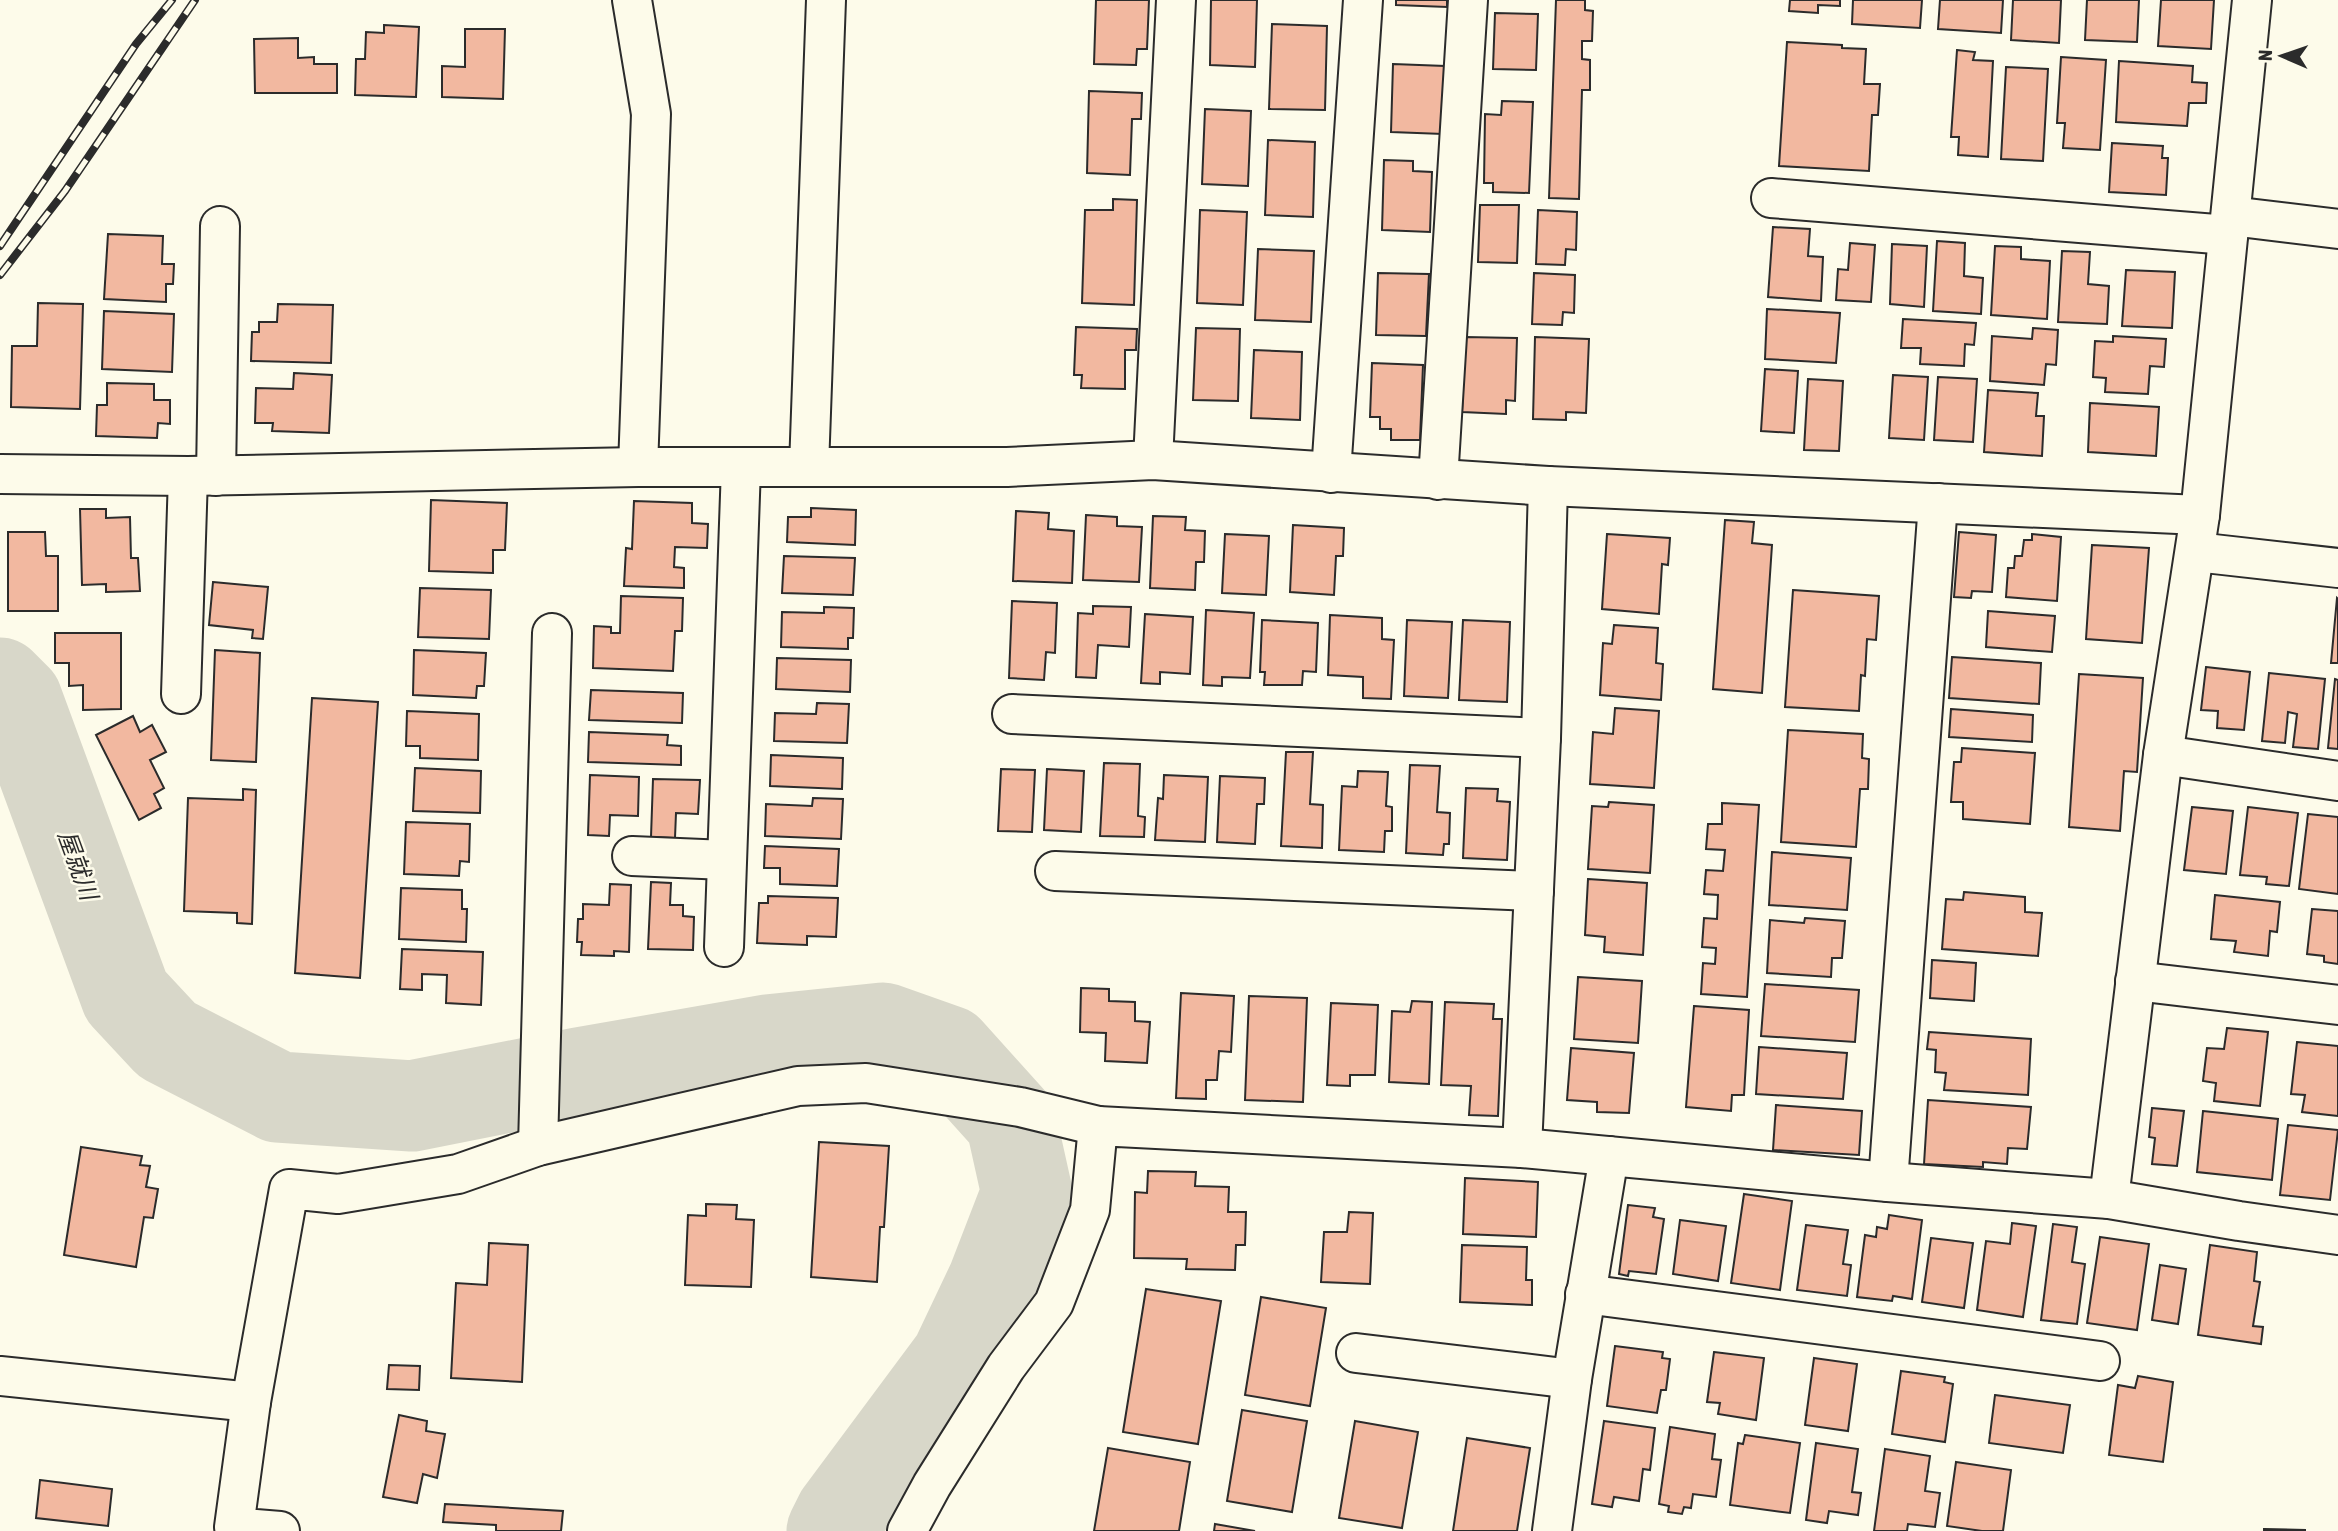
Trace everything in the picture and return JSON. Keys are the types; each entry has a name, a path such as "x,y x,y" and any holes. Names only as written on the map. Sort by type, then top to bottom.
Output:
{"street":[{"path":"632,0 651,114 638,467"},
{"path":"809,467 825,0"},
{"path":"1153,460 1176,0"},
{"path":"1331,473 1363,0"},
{"path":"1438,480 1468,0"},
{"path":"2109,1199 2162,755 2198,534 2252,0"},
{"path":"1771,198 2338,229"},
{"path":"181,694 202,476 220,226"},
{"path":"0,474 202,476 638,467 1007,467 1153,460 1438,480 1938,503 2198,534 2338,568"},
{"path":"724,947 741,467"},
{"path":"1522,1148 1541,738 1548,486"},
{"path":"1888,1182 1938,503"},
{"path":"538,1146 552,633"},
{"path":"1012,714 1541,738"},
{"path":"2162,755 2338,781"},
{"path":"632,856 726,860"},
{"path":"1055,871 1534,891"},
{"path":"2135,981 2338,1005"},
{"path":"280,1531 234,1527 251,1402 289,1189 338,1194 458,1174 538,1146 799,1086 866,1083 1020,1107 1098,1126 1522,1148 1888,1182 2109,1199 2338,1235"},
{"path":"907,1531 932,1485 1006,1367 1054,1303 1090,1210 1098,1126"},
{"path":"1552,1531 1572,1380 1609,1156"},
{"path":"1586,1294 2100,1360"},
{"path":"1356,1353 1572,1380"},
{"path":"0,1376 251,1402"}],"building":[{"path":"1096,0 1149,0 1147,49 1137,49 1136,65 1094,64"},
{"path":"1211,0 1257,0 1255,67 1210,65"},
{"path":"1396,0 1447,0 1447,7 1396,5"},
{"path":"1556,0 1585,0 1585,10 1593,11 1592,41 1582,41 1582,59 1590,60 1590,90 1582,90 1579,199 1549,198"},
{"path":"1790,0 1840,0 1840,6 1818,5 1818,13 1789,11"},
{"path":"1853,0 1922,0 1920,28 1852,24"},
{"path":"1940,0 2003,0 2001,33 1938,29"},
{"path":"2013,0 2061,0 2059,43 2011,40"},
{"path":"2087,0 2139,0 2137,42 2085,40"},
{"path":"2161,0 2214,0 2211,49 2158,46"},
{"path":"1495,13 1538,14 1536,70 1493,69"},
{"path":"1272,24 1327,26 1325,110 1269,109"},
{"path":"384,25 419,27 416,97 355,95 356,59 365,59 366,32 384,33"},
{"path":"465,29 505,29 503,99 442,97 442,66 465,67"},
{"path":"298,38 298,58 314,57 314,64 337,64 337,93 255,93 254,39"},
{"path":"1787,42 1866,49 1864,84 1880,84 1878,115 1872,115 1869,171 1779,166"},
{"path":"1957,50 1975,52 1973,60 1993,61 1988,157 1958,155 1959,137 1951,137"},
{"path":"2061,57 2106,60 2100,150 2063,148 2065,123 2057,123"},
{"path":"2119,61 2193,66 2192,82 2207,83 2206,103 2189,103 2187,126 2116,122"},
{"path":"1393,64 1445,66 1443,134 1391,132"},
{"path":"2006,67 2048,69 2043,161 2001,159"},
{"path":"1089,91 1142,93 1141,119 1132,119 1130,175 1087,173"},
{"path":"1502,101 1533,102 1529,193 1493,192 1493,183 1484,183 1485,114 1501,115"},
{"path":"1205,109 1251,111 1248,186 1202,184"},
{"path":"1268,140 1315,142 1313,217 1265,215"},
{"path":"2112,143 2163,146 2162,158 2168,158 2166,195 2109,192"},
{"path":"1384,160 1413,161 1413,171 1432,172 1430,232 1382,230"},
{"path":"1113,199 1137,200 1134,305 1082,303 1085,210 1113,210"},
{"path":"1480,205 1519,205 1517,263 1478,262"},
{"path":"1200,210 1247,212 1243,305 1197,303"},
{"path":"1538,210 1577,212 1576,250 1566,249 1565,265 1536,264"},
{"path":"1773,227 1810,229 1808,256 1823,257 1821,301 1768,297"},
{"path":"108,234 163,236 162,264 174,264 173,284 166,284 166,302 104,299"},
{"path":"1937,241 1965,243 1964,276 1983,278 1981,314 1933,311"},
{"path":"1850,243 1875,245 1871,302 1836,300 1838,269 1848,270"},
{"path":"1892,244 1927,246 1924,307 1890,304"},
{"path":"1995,246 2021,247 2021,259 2050,261 2047,319 1991,315"},
{"path":"1258,249 1314,251 1311,322 1255,320"},
{"path":"2062,251 2090,252 2088,284 2109,286 2107,324 2058,322"},
{"path":"2126,270 2175,272 2172,328 2122,326"},
{"path":"1378,273 1429,274 1426,336 1376,335"},
{"path":"1534,273 1575,275 1574,313 1563,312 1562,325 1532,324"},
{"path":"38,303 83,304 80,409 11,407 12,346 37,346"},
{"path":"278,304 333,305 331,363 251,361 252,332 259,332 259,322 277,322"},
{"path":"1767,309 1840,313 1836,363 1765,359"},
{"path":"104,311 174,314 172,372 102,369"},
{"path":"1903,319 1976,323 1974,345 1965,344 1964,366 1920,364 1921,348 1901,348"},
{"path":"1076,327 1137,329 1136,350 1125,350 1125,389 1081,388 1082,375 1074,375"},
{"path":"1196,328 1240,329 1238,401 1193,400"},
{"path":"2033,328 2058,330 2056,365 2046,364 2044,385 1990,381 1992,336 2032,339"},
{"path":"2113,336 2166,339 2164,367 2150,366 2148,394 2105,392 2106,378 2093,377 2095,341 2113,342"},
{"path":"1465,337 1517,338 1515,401 1506,400 1506,414 1462,412"},
{"path":"1535,337 1589,339 1586,413 1566,412 1566,420 1533,419"},
{"path":"1254,350 1302,352 1300,420 1251,418"},
{"path":"1372,363 1423,365 1420,440 1391,440 1391,429 1380,429 1380,417 1370,417"},
{"path":"1765,369 1798,371 1794,433 1761,431"},
{"path":"294,373 332,375 329,433 272,431 273,423 255,423 256,388 293,389"},
{"path":"1893,375 1928,377 1924,440 1889,438"},
{"path":"1938,377 1977,379 1973,442 1934,440"},
{"path":"1808,379 1843,381 1839,451 1804,450"},
{"path":"107,383 154,384 154,400 170,400 170,424 158,423 157,438 96,436 97,405 107,405"},
{"path":"1988,390 2038,393 2036,416 2044,416 2042,456 1984,452"},
{"path":"2090,403 2159,407 2156,456 2088,452"},
{"path":"431,500 507,503 505,550 493,550 493,573 429,571"},
{"path":"634,501 692,503 692,523 708,524 707,548 675,547 674,567 684,568 684,588 624,586 626,548 632,549"},
{"path":"811,508 856,510 855,545 787,542 788,517 811,517"},
{"path":"80,509 106,509 106,518 130,517 131,558 138,558 140,591 106,592 106,584 82,585"},
{"path":"1016,511 1049,513 1048,529 1074,531 1072,583 1013,581"},
{"path":"1086,515 1117,517 1117,526 1142,527 1139,582 1083,580"},
{"path":"1153,516 1186,517 1185,530 1205,531 1204,562 1196,562 1195,590 1150,588"},
{"path":"1725,520 1754,522 1752,543 1772,545 1762,693 1713,689"},
{"path":"1293,525 1344,528 1343,556 1336,556 1334,595 1290,592"},
{"path":"8,532 45,532 46,556 58,556 58,611 8,611"},
{"path":"1959,532 1996,535 1992,592 1972,591 1971,598 1954,597"},
{"path":"1225,534 1269,536 1266,595 1222,593"},
{"path":"1607,534 1670,538 1668,565 1662,564 1659,614 1602,609"},
{"path":"2032,534 2061,537 2057,601 2006,597 2008,568 2014,568 2015,556 2022,556 2024,540 2032,540"},
{"path":"2092,545 2149,548 2142,643 2086,639"},
{"path":"784,556 855,558 853,595 782,593"},
{"path":"213,582 268,587 263,639 252,638 253,630 209,625"},
{"path":"420,588 491,590 489,639 418,637"},
{"path":"1793,590 1879,596 1876,640 1867,639 1859,711 1785,707"},
{"path":"621,596 683,598 682,631 675,631 673,671 593,668 594,626 611,627 611,633 620,633"},
{"path":"2337,598 2338,663 2331,663"},
{"path":"1012,601 1057,603 1055,653 1046,652 1044,680 1009,678"},
{"path":"1093,606 1131,607 1129,647 1098,645 1096,678 1076,677 1078,613 1093,614"},
{"path":"824,607 854,608 853,638 848,638 848,649 781,647 782,612 824,613"},
{"path":"1206,610 1254,613 1250,678 1222,677 1222,686 1203,685"},
{"path":"1988,611 2055,616 2052,652 1986,647"},
{"path":"1145,614 1193,617 1190,674 1160,672 1160,684 1141,683"},
{"path":"1330,615 1382,618 1382,639 1394,640 1391,699 1363,698 1363,677 1328,675"},
{"path":"1262,620 1318,623 1316,672 1303,671 1302,685 1264,685 1265,672 1260,672"},
{"path":"1407,620 1452,622 1448,698 1404,696"},
{"path":"1463,620 1510,622 1507,702 1459,700"},
{"path":"1614,625 1658,628 1656,663 1663,664 1661,700 1600,695 1603,643 1612,644"},
{"path":"55,633 121,633 121,709 83,710 83,685 69,686 69,663 55,663"},
{"path":"215,650 260,653 256,762 211,760"},
{"path":"414,650 486,653 484,686 477,686 476,698 413,695"},
{"path":"1952,657 2041,663 2039,704 1949,698"},
{"path":"777,658 851,660 850,692 776,689"},
{"path":"2206,667 2250,672 2244,730 2217,728 2218,711 2201,710"},
{"path":"2269,673 2325,679 2318,749 2293,747 2297,714 2288,712 2285,743 2262,741"},
{"path":"2079,674 2143,678 2137,772 2124,771 2120,831 2069,827"},
{"path":"2335,679 2338,680 2338,749 2328,748"},
{"path":"591,690 683,693 682,723 589,720"},
{"path":"312,698 378,702 360,978 295,973"},
{"path":"817,703 849,704 847,743 774,741 775,713 816,714"},
{"path":"1615,708 1659,711 1654,788 1590,784 1593,732 1613,734"},
{"path":"1951,709 2033,715 2032,742 1949,737"},
{"path":"407,711 479,714 478,760 420,758 420,746 406,746"},
{"path":"133,716 140,732 152,725 166,752 150,760 164,788 154,794 161,808 139,820 96,735"},
{"path":"1788,730 1863,734 1862,758 1869,759 1868,789 1860,789 1856,847 1781,842"},
{"path":"589,732 668,735 667,745 681,746 681,765 588,762"},
{"path":"1962,748 2035,753 2030,824 1963,819 1963,802 1951,802 1954,762 1961,762"},
{"path":"1286,752 1313,752 1310,804 1323,805 1322,848 1281,846"},
{"path":"771,755 843,758 842,789 770,786"},
{"path":"1104,763 1140,764 1138,816 1145,817 1144,837 1100,836"},
{"path":"1410,765 1440,766 1437,812 1450,813 1449,844 1444,844 1443,855 1406,853"},
{"path":"415,768 481,771 480,813 413,811"},
{"path":"1001,769 1035,770 1032,832 998,831"},
{"path":"1047,769 1084,771 1081,832 1044,830"},
{"path":"1358,771 1388,772 1386,806 1392,807 1392,831 1385,831 1384,852 1339,850 1342,786 1357,787"},
{"path":"590,775 639,777 638,816 610,815 609,836 588,835"},
{"path":"1164,775 1208,777 1205,842 1155,840 1158,798 1163,799"},
{"path":"1220,776 1265,778 1264,804 1257,804 1255,844 1217,842"},
{"path":"653,779 700,780 698,814 676,813 675,838 651,837"},
{"path":"1466,788 1498,789 1497,801 1510,802 1507,860 1463,858"},
{"path":"243,789 256,790 252,924 237,923 237,913 184,911 188,798 243,800"},
{"path":"813,798 843,799 841,839 765,836 766,804 812,806"},
{"path":"1609,802 1654,805 1650,873 1588,869 1592,806 1608,807"},
{"path":"1722,803 1759,805 1747,997 1701,994 1703,963 1715,964 1716,948 1702,947 1704,918 1717,919 1718,895 1704,894 1706,870 1723,871 1725,850 1706,849 1708,824 1722,824"},
{"path":"2192,807 2233,811 2226,874 2184,870"},
{"path":"2248,807 2298,813 2289,886 2266,884 2267,877 2240,875"},
{"path":"2308,814 2338,817 2338,894 2299,889"},
{"path":"406,822 470,824 469,862 460,861 459,876 404,874"},
{"path":"765,846 839,849 837,886 780,884 780,868 764,868"},
{"path":"1772,852 1851,858 1847,910 1769,905"},
{"path":"1588,879 1647,883 1643,955 1604,952 1605,937 1585,935"},
{"path":"651,882 671,883 670,905 683,905 683,916 694,917 693,950 648,949"},
{"path":"610,884 631,885 629,952 614,951 614,956 581,955 582,942 577,942 578,919 583,919 583,904 609,905"},
{"path":"401,888 462,890 462,909 467,909 466,942 399,939"},
{"path":"1964,892 2025,897 2025,912 2042,913 2038,956 1942,949 1946,899 1963,900"},
{"path":"2215,895 2280,902 2277,932 2270,931 2268,956 2234,952 2236,941 2211,939"},
{"path":"768,896 838,898 836,937 807,936 807,945 757,943 759,903 768,903"},
{"path":"2312,909 2338,911 2338,964 2324,962 2324,956 2307,954"},
{"path":"1805,918 1845,921 1842,958 1832,958 1831,977 1767,973 1770,920 1804,923"},
{"path":"402,949 483,952 481,1005 446,1003 447,975 422,974 422,990 400,989"},
{"path":"1932,960 1976,963 1974,1001 1930,998"},
{"path":"1578,977 1642,981 1638,1043 1574,1039"},
{"path":"1765,984 1859,990 1855,1042 1761,1036"},
{"path":"1081,988 1109,989 1109,1001 1135,1002 1135,1021 1150,1022 1147,1063 1105,1061 1106,1033 1080,1032"},
{"path":"1181,993 1234,996 1231,1052 1219,1051 1217,1080 1206,1080 1206,1099 1176,1098"},
{"path":"1249,996 1307,998 1303,1102 1245,1100"},
{"path":"1412,1001 1432,1002 1429,1084 1389,1082 1392,1011 1410,1012"},
{"path":"1445,1002 1494,1004 1493,1019 1502,1019 1498,1116 1469,1115 1471,1086 1441,1085"},
{"path":"1331,1003 1378,1005 1375,1075 1350,1075 1350,1086 1327,1085"},
{"path":"1694,1006 1749,1010 1744,1095 1732,1095 1731,1111 1686,1107"},
{"path":"2227,1028 2268,1032 2260,1106 2214,1101 2216,1083 2203,1081 2207,1048 2224,1049"},
{"path":"1929,1032 2031,1039 2028,1095 1944,1090 1946,1073 1935,1072 1936,1050 1927,1049"},
{"path":"2297,1042 2338,1046 2338,1116 2302,1112 2305,1095 2291,1094"},
{"path":"1759,1047 1847,1053 1843,1099 1756,1094"},
{"path":"1571,1048 1634,1053 1629,1113 1597,1112 1597,1102 1567,1100"},
{"path":"1928,1100 2031,1107 2027,1149 2008,1148 2007,1164 1983,1162 1983,1167 1924,1164"},
{"path":"1776,1105 1862,1111 1859,1155 1773,1150"},
{"path":"2152,1108 2184,1111 2177,1166 2152,1164 2155,1138 2149,1137"},
{"path":"2203,1111 2278,1119 2272,1180 2197,1172"},
{"path":"2288,1125 2338,1130 2330,1200 2280,1195"},
{"path":"819,1142 889,1146 884,1227 880,1227 877,1282 811,1277"},
{"path":"81,1147 142,1156 140,1165 150,1166 146,1187 158,1189 153,1218 144,1217 136,1267 64,1255"},
{"path":"1148,1171 1196,1172 1195,1186 1229,1187 1228,1212 1246,1212 1245,1245 1236,1245 1235,1270 1186,1269 1187,1259 1134,1258 1135,1192 1147,1193"},
{"path":"1465,1178 1538,1182 1536,1237 1463,1234"},
{"path":"1744,1194 1792,1201 1780,1290 1731,1283"},
{"path":"706,1204 737,1205 736,1219 754,1220 751,1287 685,1285 688,1215 706,1216"},
{"path":"1628,1205 1655,1208 1653,1217 1664,1219 1656,1274 1629,1271 1628,1276 1619,1274"},
{"path":"1349,1212 1373,1213 1370,1284 1321,1282 1324,1232 1347,1232"},
{"path":"1889,1215 1922,1220 1912,1299 1893,1296 1892,1301 1857,1297 1865,1235 1876,1237 1877,1227 1887,1229"},
{"path":"1680,1220 1726,1226 1718,1281 1673,1274"},
{"path":"2012,1223 2036,1226 2023,1317 1977,1310 1986,1241 2010,1244"},
{"path":"2053,1224 2077,1227 2072,1262 2085,1264 2077,1324 2041,1320"},
{"path":"1806,1225 1848,1230 1843,1264 1851,1265 1847,1296 1797,1290"},
{"path":"2100,1237 2149,1244 2137,1330 2087,1323"},
{"path":"1931,1238 1973,1243 1964,1308 1922,1302"},
{"path":"489,1243 528,1245 522,1382 451,1378 456,1283 487,1285"},
{"path":"1462,1245 1527,1247 1526,1280 1532,1280 1532,1305 1460,1302"},
{"path":"2210,1245 2257,1252 2254,1281 2260,1282 2253,1326 2263,1327 2261,1344 2198,1335"},
{"path":"2160,1265 2186,1269 2178,1324 2152,1320"},
{"path":"1146,1289 1221,1301 1198,1444 1123,1432"},
{"path":"1261,1297 1326,1308 1310,1406 1245,1395"},
{"path":"1615,1346 1663,1352 1662,1358 1670,1359 1666,1390 1661,1390 1657,1413 1607,1406"},
{"path":"1714,1352 1764,1358 1756,1420 1718,1414 1720,1403 1707,1402"},
{"path":"1814,1358 1857,1364 1848,1431 1805,1425"},
{"path":"389,1365 420,1366 419,1390 387,1389"},
{"path":"1901,1371 1945,1377 1944,1382 1953,1384 1945,1442 1892,1434"},
{"path":"2138,1376 2173,1382 2163,1462 2109,1455 2118,1385 2135,1388"},
{"path":"1995,1395 2070,1405 2063,1453 1989,1443"},
{"path":"1242,1410 1307,1421 1292,1512 1227,1501"},
{"path":"399,1415 427,1421 426,1431 445,1434 437,1478 423,1474 417,1503 383,1497"},
{"path":"1355,1421 1418,1432 1402,1528 1339,1518"},
{"path":"1604,1421 1655,1428 1650,1470 1643,1469 1639,1501 1614,1497 1612,1507 1592,1504"},
{"path":"1670,1427 1715,1434 1712,1459 1721,1460 1716,1497 1693,1494 1691,1508 1684,1507 1682,1514 1668,1512 1669,1506 1659,1504"},
{"path":"1745,1435 1800,1443 1790,1513 1730,1505 1738,1443 1743,1444"},
{"path":"1467,1438 1530,1448 1517,1531 1453,1531"},
{"path":"1816,1443 1858,1449 1852,1492 1861,1493 1858,1515 1829,1511 1827,1523 1806,1520"},
{"path":"1108,1448 1190,1462 1179,1531 1094,1531"},
{"path":"1885,1449 1930,1456 1925,1491 1940,1493 1935,1527 1908,1524 1907,1531 1874,1531"},
{"path":"1956,1462 2011,1470 2003,1531 1947,1526"},
{"path":"40,1480 112,1489 108,1526 36,1518"},
{"path":"445,1504 563,1511 561,1531 496,1531 496,1525 443,1522"},
{"path":"1215,1524 1255,1531 1214,1531"},
{"path":"2305,1530 2305,1531 2264,1531"}],"waterway":[{"name":"屋就川","path":"0,683 17,700 126,996 167,1040 278,1097 412,1106 767,1040 883,1028 948,1051 1011,1121 1027,1193 993,1281 956,1359 840,1515 832,1531"}],"railway":[{"path":"0,246 136,44 172,0"},
{"path":"0,275 65,191 195,0"}]}
